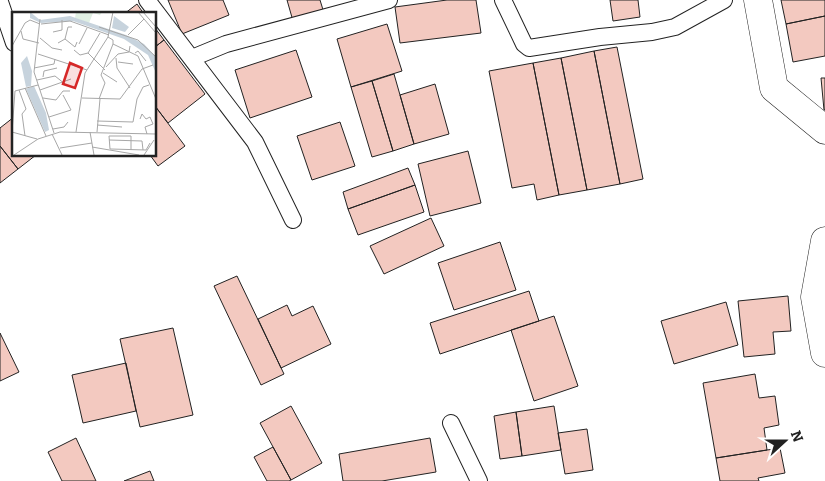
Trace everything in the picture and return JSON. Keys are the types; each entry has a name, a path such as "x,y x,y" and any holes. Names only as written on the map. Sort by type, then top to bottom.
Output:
{"street":[{"path":"758,0 774,88 825,130"},
{"path":"825,240 815,297 825,353"}],"lane":[{"path":"147,0 255,142 293,220"},
{"path":"192,58 226,44 389,0"},
{"path":"503,0 524,44 529,48 675,27 724,0"},
{"path":"0,2 12,37"},
{"path":"452,423 478,481"}],"building":[{"path":"168,0 223,0 229,15 182,34"},
{"path":"287,0 320,0 324,13 293,21"},
{"path":"447,0 476,0 481,33 400,43 395,7"},
{"path":"610,0 638,0 640,17 613,21"},
{"path":"781,0 825,0 825,16 786,24"},
{"path":"137,4 143,12 127,12"},
{"path":"825,16 825,56 793,62 786,24"},
{"path":"387,24 402,71 351,87 337,39"},
{"path":"156,29 164,40 156,46"},
{"path":"164,40 205,94 168,123 156,107 156,46"},
{"path":"617,47 643,179 620,184 594,51"},
{"path":"296,50 312,97 250,118 235,70"},
{"path":"594,51 620,184 587,190 561,58"},
{"path":"561,58 587,190 559,195 533,63"},
{"path":"533,63 559,195 537,200 534,184 512,188 489,71"},
{"path":"394,74 414,144 393,151 372,81"},
{"path":"821,78 825,78 825,110 824,110"},
{"path":"372,81 393,151 372,157 351,87"},
{"path":"435,84 449,134 414,144 400,95"},
{"path":"156,107 185,146 158,166 151,156 156,156"},
{"path":"12,119 12,156 35,156 18,169 0,146 0,128"},
{"path":"340,122 355,166 312,180 297,136"},
{"path":"0,146 18,169 0,183"},
{"path":"468,151 481,203 430,216 418,164"},
{"path":"408,168 415,185 348,209 343,192"},
{"path":"415,185 424,212 358,235 348,209"},
{"path":"431,218 444,246 384,274 370,246"},
{"path":"500,242 516,290 454,310 438,263"},
{"path":"237,276 284,374 261,385 214,286"},
{"path":"529,291 539,321 440,354 430,323"},
{"path":"788,296 791,331 773,332 775,354 744,357 738,301"},
{"path":"726,302 738,345 674,364 661,321"},
{"path":"287,305 292,316 313,306 331,344 281,368 258,319"},
{"path":"554,316 578,386 534,401 511,330"},
{"path":"173,328 193,415 140,427 120,339"},
{"path":"0,333 19,372 0,381"},
{"path":"126,363 136,411 83,423 72,375"},
{"path":"755,374 759,398 775,396 779,425 764,428 767,450 716,458 703,383"},
{"path":"291,406 322,463 291,480 260,423"},
{"path":"554,406 561,450 522,456 516,412"},
{"path":"516,412 522,456 500,459 494,416"},
{"path":"587,429 593,470 565,474 558,433"},
{"path":"76,438 96,481 62,481 48,452"},
{"path":"430,438 436,472 382,481 343,481 339,454"},
{"path":"273,447 291,480 267,481 254,457"},
{"path":"780,448 785,473 758,478 759,481 720,481 716,458"},
{"path":"150,471 154,481 124,481"}]}
